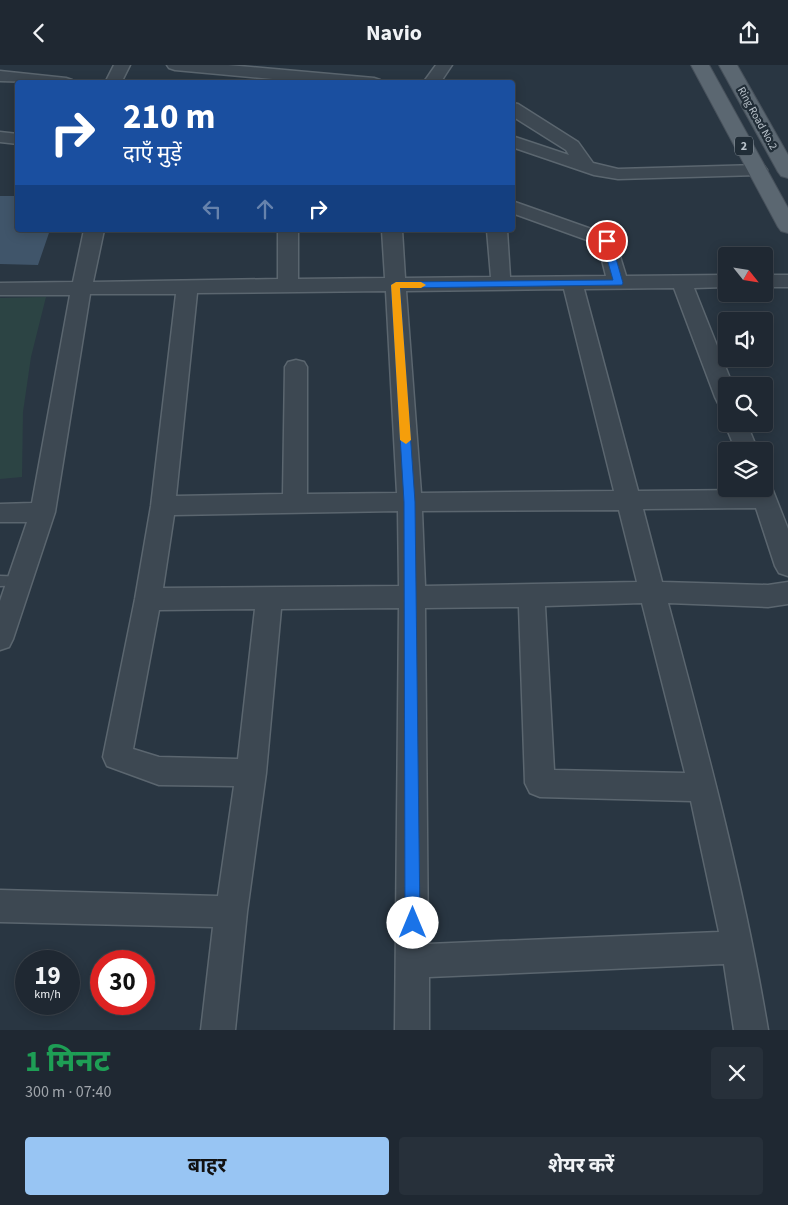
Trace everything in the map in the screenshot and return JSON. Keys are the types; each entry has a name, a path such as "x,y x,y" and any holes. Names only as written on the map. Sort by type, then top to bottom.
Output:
{"main road":[{"name":"Ring Road No.2","path":"700,65 788,227"},
{"name":"Ring Road No.2","path":"728,65 788,172"}],"street":[{"path":"114,80 122,65"},
{"path":"175,65 341,80"},
{"path":"433,80 444,65"},
{"path":"0,76 38,80"},
{"path":"515,109 572,146 587,167"},
{"path":"0,137 15,139"},
{"path":"515,142 587,167 618,174 758,170"},
{"path":"515,207 607,241 618,283"},
{"path":"0,639 10,581 43,512 81,289 94,232"},
{"path":"288,232 288,287"},
{"path":"392,232 410,502 412,595 412,1030"},
{"path":"497,232 502,284"},
{"path":"0,289 718,281"},
{"path":"773,281 788,281"},
{"path":"682,282 718,377"},
{"path":"572,283 703,787 738,947 751,1030"},
{"path":"187,288 163,506 148,599 117,757 159,771 251,773"},
{"path":"295,503 296,367"},
{"path":"163,506 628,500 718,496"},
{"path":"765,497 788,566"},
{"path":"0,513 43,512"},
{"path":"148,599 269,599 412,595 532,596 652,592 768,596 788,593"},
{"path":"532,596 540,783 703,787"},
{"path":"218,1030 231,912 251,773 269,599"},
{"path":"0,907 231,912"},
{"path":"413,961 738,947"}],"green space":[{"path":"46,297 31,357 23,412 22,477 0,479 0,298"}],"water":[{"path":"0,196 15,196 15,232 49,232 38,265 0,264"}],"slow traffic":[{"path":"406,440 396,285 421,285"}],"route":[{"path":"413,923 410,502 396,285 618,283 607,241"}]}
